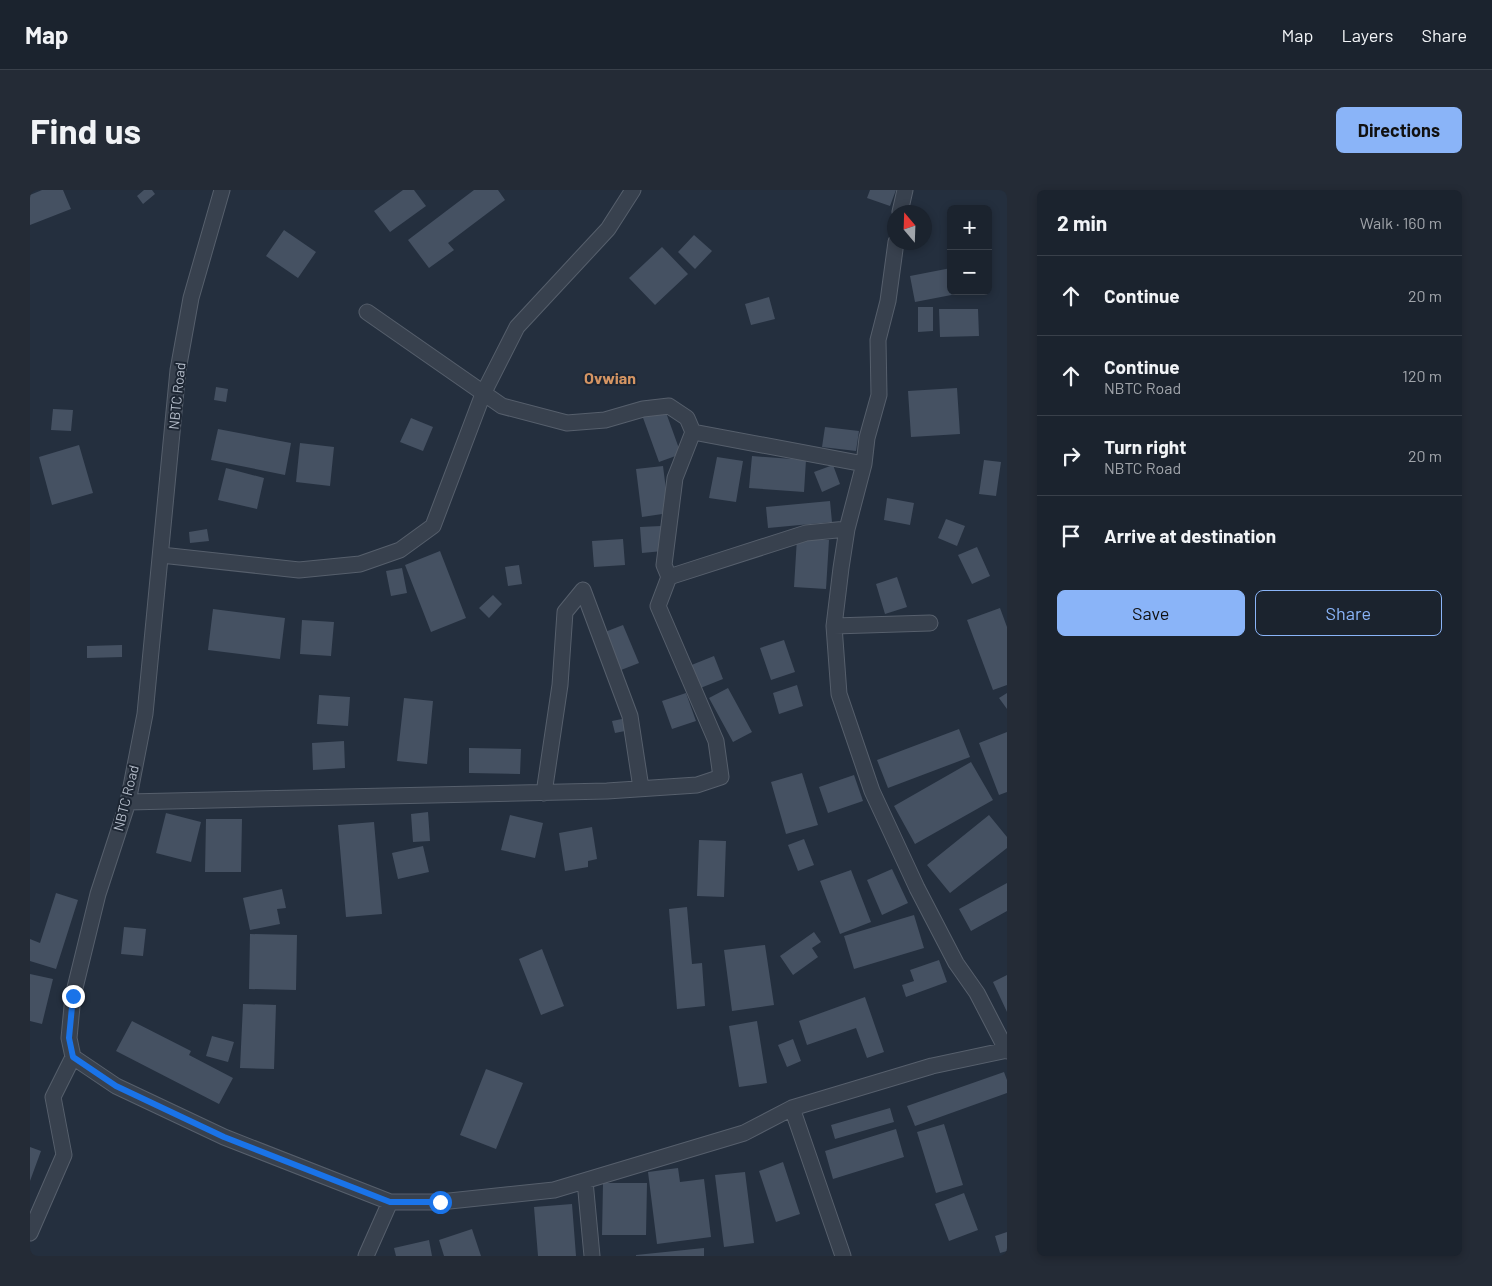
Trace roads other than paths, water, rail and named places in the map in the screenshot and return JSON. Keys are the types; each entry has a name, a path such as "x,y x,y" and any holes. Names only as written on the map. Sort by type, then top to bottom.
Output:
{"street":[{"name":"NBTC Road","path":"73,1057 69,1038 73,996 98,894 128,802 145,714 178,370 191,298 222,190"},
{"path":"161,555 299,570 360,564 400,550 433,526 483,394 517,327 608,229 633,190"},
{"path":"902,205 905,190"},
{"path":"30,1233 64,1154 53,1097 73,1057 116,1086 224,1137 390,1202 440,1202 554,1190 744,1133 792,1108 932,1066 1007,1050 977,993 956,963 872,792 838,694 834,626 847,529 864,464 867,438 879,395 878,340 888,301 895,250"},
{"path":"128,802 544,794 697,785 720,777 716,741 658,606 669,577 664,565 675,478 693,432 687,418 669,406 643,409 606,420 567,423 502,406 367,312"},
{"path":"693,432 864,464"},
{"path":"669,577 806,533 847,529"},
{"path":"544,794 560,685 565,612 583,590 630,716 641,788"},
{"path":"834,626 930,623"},
{"path":"792,1108 843,1256"},
{"path":"585,1181 592,1256"},
{"path":"366,1256 390,1202"}],"district":[{"name":"Ovwian","path":"610,378"}]}
